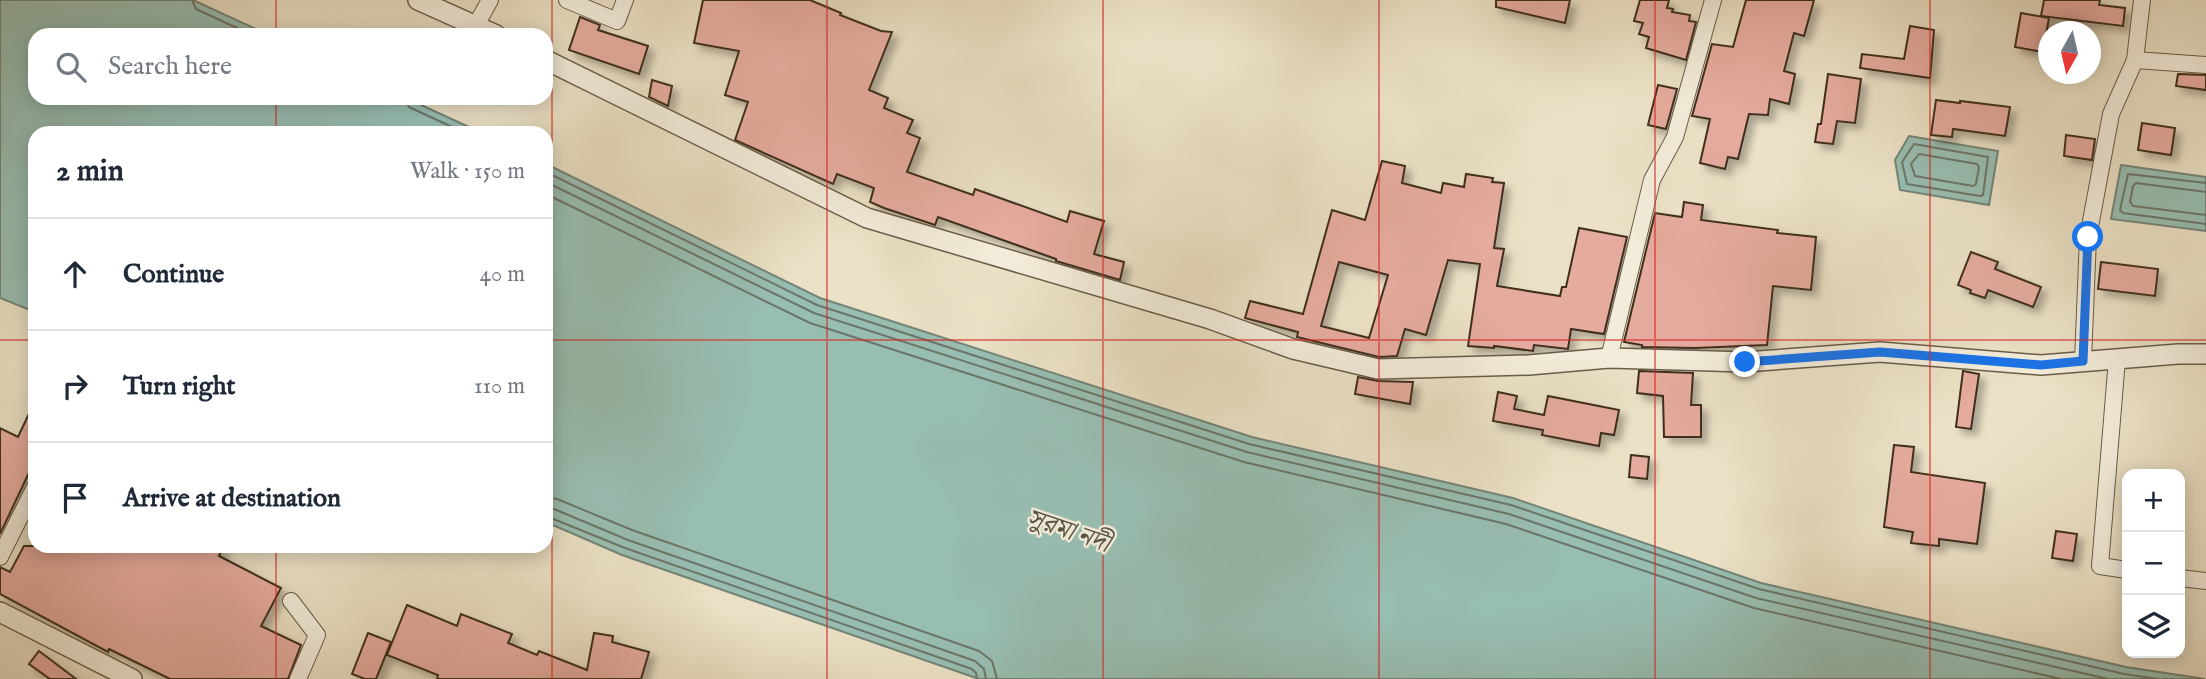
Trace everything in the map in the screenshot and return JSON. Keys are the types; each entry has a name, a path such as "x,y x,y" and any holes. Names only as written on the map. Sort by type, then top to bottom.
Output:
{"street":[{"path":"418,0 482,28"},
{"path":"476,25 491,0"},
{"path":"567,0 617,21 625,0"},
{"path":"1609,358 1652,180 1675,137 1713,0"},
{"path":"2083,361 2088,237 2111,114 2135,60 2142,0"},
{"path":"2135,60 2206,65"},
{"path":"553,63 867,218 1210,319 1293,349 1378,369 1530,365 1609,358 1745,362 1880,352 2041,365 2206,354"},
{"path":"2118,359 2100,566 2122,569"},
{"path":"0,557 28,500"},
{"path":"2185,579 2206,581"},
{"path":"291,601 317,635 298,679"},
{"path":"0,612 103,673 132,679"}],"water":[{"path":"0,0 193,0 254,28 28,28 28,105 421,105 467,126 28,126 28,309 0,298"},
{"path":"1909,136 1998,151 1989,205 1900,190 1895,160"},
{"path":"2121,165 2206,177 2206,231 2111,219"},
{"name":"সুরমা নদী","path":"553,167 820,298 1252,437 1513,498 1761,583 2126,667 2205,679 979,679 622,555 553,525"}],"building":[{"path":"703,0 810,0 881,31 892,32 869,90 888,98 884,108 913,120 907,133 920,138 907,172 973,195 975,189 1067,222 1070,211 1104,221 1094,254 1124,262 1120,280 1056,261 938,217 935,225 884,208 870,202 874,188 837,174 833,184 735,140 748,102 725,95 739,51 694,43"},
{"path":"1496,0 1570,0 1565,23 1496,7"},
{"path":"1640,0 1669,0 1667,8 1673,9 1672,12 1690,15 1689,21 1696,22 1686,60 1646,48 1649,37 1639,34 1643,23 1634,21"},
{"path":"1746,0 1814,0 1804,36 1794,33 1784,71 1795,74 1789,104 1770,99 1768,115 1749,114 1738,159 1728,157 1725,169 1700,163 1710,119 1692,116 1712,44 1733,47"},
{"path":"2044,0 2100,0 2099,5 2125,8 2123,26 2101,23 2101,21 2041,16"},
{"path":"2021,13 2049,18 2048,21 2038,21 2038,51 2015,47"},
{"path":"580,17 600,25 598,30 648,46 639,74 569,50"},
{"path":"1910,26 1934,30 1930,78 1860,68 1862,54 1904,59"},
{"path":"1828,74 1861,79 1855,123 1837,121 1833,144 1815,142 1818,124 1821,124"},
{"path":"2178,74 2206,75 2206,90 2176,86"},
{"path":"652,80 672,86 668,106 649,97"},
{"path":"1658,85 1677,89 1666,129 1648,125"},
{"path":"1936,100 2010,107 2005,136 1953,129 1952,137 1931,135"},
{"path":"2142,123 2175,128 2171,155 2138,150"},
{"path":"2066,135 2095,139 2092,160 2064,156"},
{"path":"1382,161 1405,166 1402,183 1441,193 1443,183 1464,187 1466,174 1493,178 1492,182 1504,183 1494,248 1504,249 1497,286 1560,296 1562,287 1566,287 1579,228 1627,237 1604,334 1571,329 1568,349 1534,345 1533,351 1468,346 1480,264 1448,260 1426,335 1405,329 1397,356 1379,357 1297,337 1298,332 1245,318 1250,301 1303,314 1332,210 1365,220","holes":["1339,262 1388,275 1369,338 1321,326"]},
{"path":"1684,202 1703,205 1701,220 1816,237 1811,290 1773,286 1767,345 1642,347 1624,342 1655,213 1682,217"},
{"path":"1971,252 1998,262 1995,269 2041,287 2033,307 1988,290 1985,298 1958,285"},
{"path":"2101,262 2158,269 2155,296 2098,289"},
{"path":"1639,371 1693,373 1691,405 1701,405 1701,437 1664,437 1663,396 1637,393"},
{"path":"1963,371 1979,374 1971,429 1956,427"},
{"path":"1358,377 1378,381 1413,382 1410,404 1355,394"},
{"path":"1498,392 1517,396 1514,409 1544,415 1548,396 1619,410 1614,435 1601,433 1599,446 1542,435 1543,430 1493,421"},
{"path":"28,416 28,475 0,534 0,428 18,437"},
{"path":"1894,445 1914,447 1911,472 1985,483 1977,544 1939,539 1939,546 1911,543 1913,532 1884,527"},
{"path":"1631,455 1649,457 1647,479 1629,477"},
{"path":"2056,531 2077,534 2073,561 2052,558"},
{"path":"24,546 28,546 28,553 220,553 219,556 281,588 261,626 301,645 288,679 170,679 109,649 108,652 0,594 0,567 10,572"},
{"path":"407,605 457,626 461,614 512,634 508,643 537,655 539,651 587,670 594,633 613,636 612,642 649,652 641,679 437,679 438,675 387,655"},
{"path":"368,633 391,642 376,679 365,679 352,674"},
{"path":"39,651 76,679 50,679 29,664"}],"route":[{"path":"1745,362 1880,352 2041,365 2083,361 2088,237"}]}
